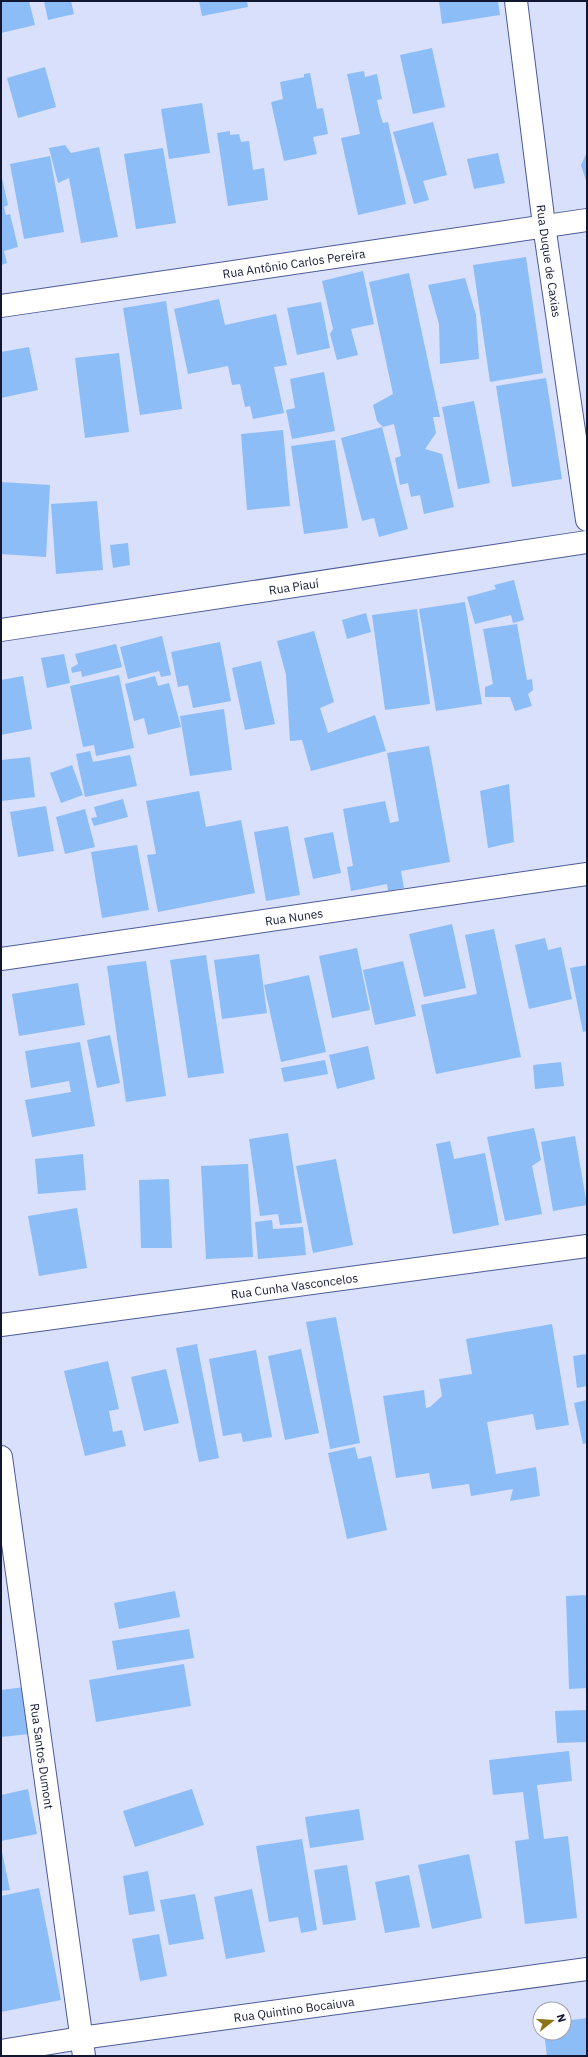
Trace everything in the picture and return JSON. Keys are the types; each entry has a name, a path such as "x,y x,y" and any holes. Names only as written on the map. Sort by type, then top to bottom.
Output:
{"street":[{"name":"Rua Duque de Caxias","path":"516,1 544,225 587,520"},
{"name":"Rua Antônio Carlos Pereira","path":"1,306 544,225 587,220"},
{"name":"Rua Piauí","path":"1,630 587,542"},
{"name":"Rua Nunes","path":"1,959 587,874"},
{"name":"Rua Cunha Vasconcelos","path":"1,1325 587,1246"},
{"name":"Rua Santos Dumont","path":"1,1457 82,2047"},
{"name":"Rua Quintino Bocaiuva","path":"1,2052 82,2047 587,1969"}],"building":[{"path":"1,1 29,1 35,25 1,33"},
{"path":"44,1 71,1 74,14 48,20"},
{"path":"199,1 247,1 248,7 202,16"},
{"path":"439,1 498,1 500,15 442,24"},
{"path":"432,48 445,107 413,114 400,55"},
{"path":"45,67 56,107 18,118 7,78"},
{"path":"364,71 365,77 377,74 382,99 377,100 380,114 383,123 388,122 406,204 358,215 341,138 360,134 347,74"},
{"path":"310,73 317,109 323,108 328,134 313,137 317,154 284,161 271,102 283,99 280,82 304,77 304,74"},
{"path":"202,103 210,153 169,159 161,109"},
{"path":"433,122 447,175 423,181 429,200 414,204 393,132"},
{"path":"230,131 230,135 239,134 241,142 249,141 253,170 264,168 268,200 228,206 217,133"},
{"path":"65,145 71,153 99,147 118,237 81,243 69,178 58,183 49,148"},
{"path":"163,148 176,223 136,229 124,154"},
{"path":"587,152 587,184 581,165"},
{"path":"498,153 505,183 474,189 467,159"},
{"path":"50,156 64,232 24,239 10,164"},
{"path":"2,178 8,205 4,207 6,215 10,214 18,247 4,251 7,263 1,265"},
{"path":"526,257 543,373 490,382 473,265"},
{"path":"363,271 374,324 351,329 358,355 337,360 330,334 333,329 322,281"},
{"path":"409,273 440,417 433,417 436,433 425,449 442,454 454,507 424,514 420,495 411,497 408,483 400,485 395,458 401,456 394,424 383,427 377,421 373,405 393,394 369,282"},
{"path":"465,278 476,315 479,359 440,364 439,324 428,285"},
{"path":"219,299 225,325 276,314 287,365 274,367 284,413 253,419 250,406 245,407 240,384 232,385 228,366 188,374 174,309"},
{"path":"166,301 182,409 140,415 123,308"},
{"path":"321,302 330,348 297,355 287,308"},
{"path":"29,347 38,390 1,398 1,352"},
{"path":"119,353 129,432 85,438 75,358"},
{"path":"324,372 335,431 292,439 286,410 295,408 290,379"},
{"path":"546,378 562,479 512,487 496,386"},
{"path":"474,401 490,483 458,489 442,407"},
{"path":"382,427 408,529 379,537 374,518 362,521 341,438"},
{"path":"283,430 290,506 247,510 241,434"},
{"path":"335,440 348,528 304,534 291,446"},
{"path":"1,482 50,485 46,557 1,554"},
{"path":"97,501 103,570 56,574 51,504"},
{"path":"128,543 130,565 113,568 110,545"},
{"path":"514,580 524,620 513,623 511,615 475,624 467,597 496,589 494,585"},
{"path":"465,602 482,704 436,711 419,609"},
{"path":"417,609 430,704 385,710 372,615"},
{"path":"366,613 371,632 347,639 342,620"},
{"path":"517,624 527,680 532,679 533,690 528,694 532,706 515,711 510,697 485,697 485,687 493,684 483,629"},
{"path":"314,631 334,702 320,708 328,733 375,715 386,751 311,771 302,740 290,741 286,675 277,641"},
{"path":"162,636 171,675 161,677 159,671 128,679 120,647"},
{"path":"220,642 231,701 193,708 188,685 178,687 171,652"},
{"path":"116,644 122,667 82,677 81,671 72,673 71,668 78,664 75,654"},
{"path":"64,654 70,683 47,688 41,658"},
{"path":"261,661 275,724 245,730 232,668"},
{"path":"119,675 134,748 96,756 94,745 83,747 70,686"},
{"path":"23,676 32,729 1,735 1,680"},
{"path":"155,676 158,686 169,683 181,727 148,735 144,718 134,721 125,684"},
{"path":"224,709 232,770 190,776 180,716"},
{"path":"429,746 450,862 401,871 404,888 388,891 387,884 351,891 347,867 353,866 343,809 385,801 390,823 399,821 387,753"},
{"path":"90,751 93,762 130,755 137,786 85,797 76,754"},
{"path":"30,757 35,797 1,801 1,760"},
{"path":"72,765 83,795 61,803 50,773"},
{"path":"509,784 514,842 488,848 480,791"},
{"path":"199,791 206,827 241,820 255,893 158,912 147,855 156,854 146,801"},
{"path":"123,799 128,817 94,826 91,818 97,817 94,807"},
{"path":"46,806 54,851 18,857 10,812"},
{"path":"85,809 95,847 65,854 56,817"},
{"path":"288,826 300,895 266,901 254,832"},
{"path":"333,832 341,873 313,879 304,838"},
{"path":"137,845 149,910 102,918 91,852"},
{"path":"452,924 466,988 424,997 409,934"},
{"path":"494,929 521,1057 436,1074 421,1005 477,994 465,935"},
{"path":"545,938 548,950 561,947 572,999 529,1009 515,945"},
{"path":"357,948 370,1010 332,1018 319,956"},
{"path":"259,954 267,1013 222,1019 214,960"},
{"path":"206,955 224,1073 188,1078 170,960"},
{"path":"146,961 166,1096 126,1102 107,966"},
{"path":"403,961 416,1016 375,1025 363,970"},
{"path":"587,965 587,1031 583,1032 570,968"},
{"path":"309,975 326,1052 281,1062 264,985"},
{"path":"78,983 85,1025 19,1036 12,994"},
{"path":"110,1035 120,1083 97,1088 87,1040"},
{"path":"80,1042 95,1126 32,1137 25,1100 71,1092 69,1081 31,1088 25,1051"},
{"path":"368,1046 375,1079 337,1089 329,1055"},
{"path":"325,1060 328,1074 284,1082 281,1068"},
{"path":"561,1062 564,1086 535,1089 533,1065"},
{"path":"534,1128 541,1160 532,1166 542,1214 505,1221 487,1137"},
{"path":"288,1133 302,1223 280,1225 278,1214 260,1216 249,1139"},
{"path":"575,1136 587,1205 553,1211 541,1142"},
{"path":"450,1141 454,1159 485,1153 499,1225 453,1234 436,1144"},
{"path":"83,1154 86,1190 38,1194 35,1159"},
{"path":"336,1159 353,1245 313,1253 296,1166"},
{"path":"248,1164 253,1257 206,1259 201,1166"},
{"path":"169,1179 172,1248 141,1248 139,1180"},
{"path":"77,1208 87,1268 39,1276 28,1216"},
{"path":"272,1220 273,1229 303,1227 306,1255 258,1259 255,1222"},
{"path":"336,1317 360,1443 330,1449 306,1322"},
{"path":"552,1324 569,1425 536,1430 533,1414 487,1422 496,1474 536,1467 540,1496 510,1501 513,1489 471,1496 469,1484 432,1489 429,1473 396,1478 383,1396 424,1390 426,1408 430,1407 442,1396 439,1379 472,1374 466,1339"},
{"path":"197,1344 219,1458 199,1462 176,1348"},
{"path":"301,1349 319,1433 285,1440 268,1356"},
{"path":"256,1350 272,1437 243,1442 241,1433 223,1436 209,1359"},
{"path":"587,1354 587,1386 577,1388 573,1356"},
{"path":"108,1361 119,1409 109,1411 113,1432 122,1430 126,1446 85,1456 64,1371"},
{"path":"166,1369 179,1423 144,1431 131,1377"},
{"path":"587,1400 587,1443 583,1444 574,1403"},
{"path":"355,1447 358,1459 371,1456 387,1530 347,1539 328,1453"},
{"path":"175,1591 180,1617 119,1629 114,1603"},
{"path":"587,1595 587,1688 569,1689 566,1596"},
{"path":"189,1629 194,1658 117,1670 112,1641"},
{"path":"184,1664 191,1706 96,1722 89,1680"},
{"path":"24,1687 29,1734 1,1737 1,1690"},
{"path":"587,1710 587,1742 557,1743 555,1711"},
{"path":"569,1751 572,1781 537,1785 544,1839 568,1836 577,1918 525,1924 515,1841 529,1839 523,1792 493,1795 489,1760"},
{"path":"28,1789 37,1834 1,1841 1,1795"},
{"path":"192,1789 204,1825 135,1847 123,1811"},
{"path":"359,1809 364,1840 310,1848 305,1817"},
{"path":"302,1839 317,1930 301,1933 298,1917 269,1922 256,1846"},
{"path":"1,1847 10,1890 1,1891"},
{"path":"469,1854 482,1918 432,1929 418,1865"},
{"path":"347,1865 356,1920 323,1925 314,1870"},
{"path":"148,1871 155,1911 129,1915 123,1876"},
{"path":"409,1875 420,1927 385,1933 375,1882"},
{"path":"39,1888 61,2000 1,2012 1,1896"},
{"path":"252,1889 265,1952 226,1959 214,1897"},
{"path":"195,1894 204,1939 169,1945 160,1900"},
{"path":"159,1934 167,1976 140,1981 132,1939"},
{"path":"587,2018 587,2056 547,2056 545,2041 572,2041 572,2020"}]}
